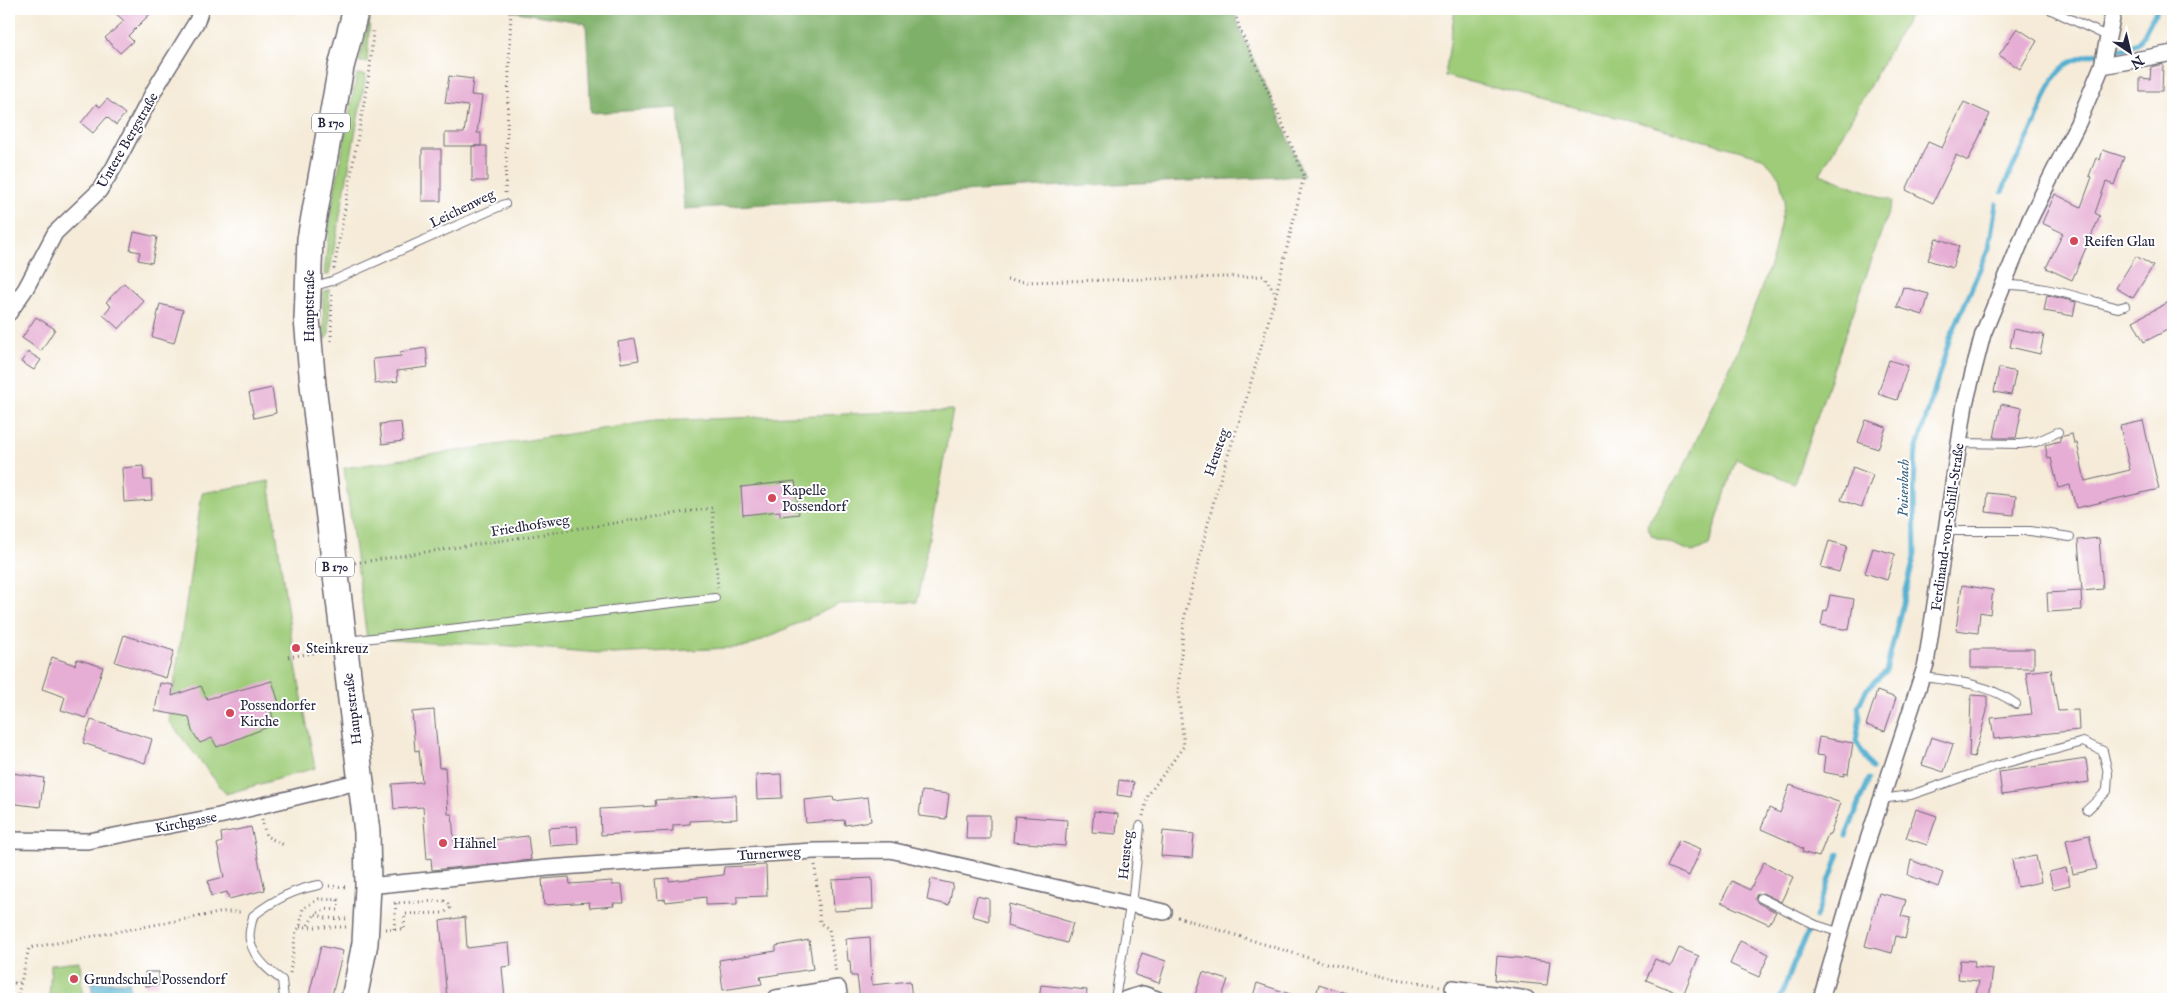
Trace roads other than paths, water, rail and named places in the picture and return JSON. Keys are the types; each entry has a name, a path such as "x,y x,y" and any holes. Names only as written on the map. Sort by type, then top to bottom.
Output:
{"main road":[{"name":"Hauptstraße","path":"354,999 365,943 359,890 367,832 309,353 307,288 310,239 341,66 365,15"}],"street":[{"name":"Untere Bergstraße","path":"9,313 26,288 55,233 98,191 114,167 155,89 197,21 201,9"},
{"name":"Ferdinand-von-Schill-Straße","path":"1820,999 1881,799 1926,664 1965,404 1983,334 2031,217 2078,123 2102,66 2114,9"},
{"path":"2102,66 2173,53"},
{"name":"Kirchgasse","path":"9,840 88,841 219,816 360,781"},
{"name":"Turnerweg","path":"359,890 548,868 814,850 890,850 1164,912"},
{"path":"1453,988 1527,999"},
{"path":"776,998 839,994"},
{"path":"1126,999 1143,994 1156,999"}],"lane":[{"path":"2049,9 2109,37"},
{"name":"Leichenweg","path":"307,288 332,281 505,204"},
{"path":"2003,285 2015,285 2062,293 2118,308 2125,306"},
{"path":"1959,443 2020,444 2036,442 2058,432"},
{"path":"1946,531 2030,531 2070,537"},
{"path":"344,645 717,596"},
{"path":"1922,677 1975,684 2001,694 2016,704"},
{"path":"1881,799 1911,795 1996,766 2083,742 2102,751 2108,773 2108,791 2088,810"},
{"name":"Heusteg","path":"1116,999 1131,906 1140,826"},
{"path":"284,999 282,980 269,971 258,958 249,939 253,916 275,902 306,887 319,886"},
{"path":"1761,898 1816,926 1841,932"}],"water":[{"path":"91,982 130,982 129,999 93,999"}],"waterway":[{"name":"Poisenbach","path":"2114,53 2140,42 2157,9"},
{"name":"Poisenbach","path":"2002,192 2032,130 2052,81 2068,64 2080,58 2097,54"},
{"name":"Poisenbach","path":"1872,768 1856,741 1860,717 1858,707 1866,690 1886,671 1915,554 1914,486 1916,451 1950,338 1989,248 1996,204"},
{"name":"Poisenbach","path":"1846,836 1869,779"},
{"name":"Poisenbach","path":"1816,917 1839,854"},
{"name":"Poisenbach","path":"1780,999 1794,961 1810,928"}],"place":[{"name":"Reifen Glau","path":"2074,241"},
{"name":"Kapelle Possendorf","path":"772,498"},
{"name":"Steinkreuz","path":"296,648"},
{"name":"Possendorfer Kirche","path":"230,713"},
{"name":"Hähnel","path":"443,843"},
{"name":"Grundschule Possendorf","path":"74,979"}]}
